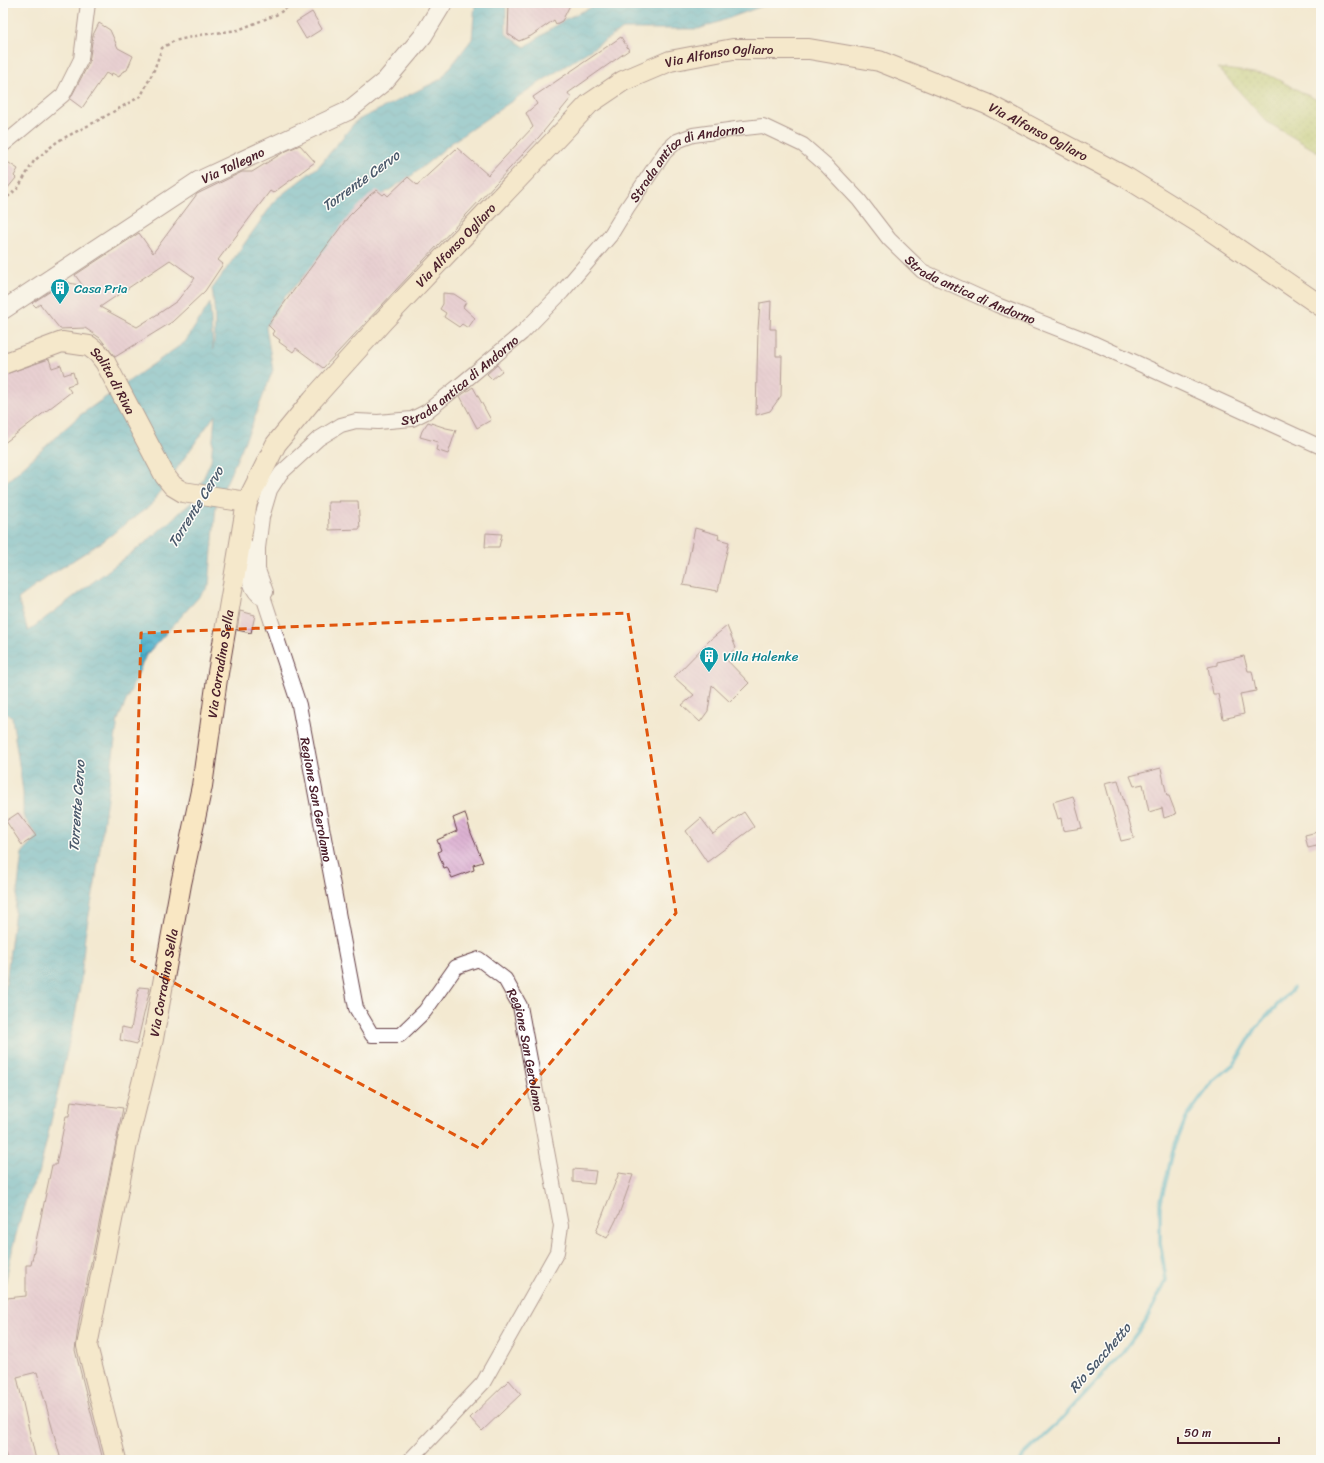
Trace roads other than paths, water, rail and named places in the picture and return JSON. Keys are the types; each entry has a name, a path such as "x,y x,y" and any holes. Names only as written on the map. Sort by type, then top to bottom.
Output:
{"main road":[{"name":"Via Alfonso Ogliaro","path":"240,501 276,444 313,399 390,314 588,104 623,81 670,61 733,49 809,50 879,61 987,104 1127,178 1201,224 1321,306"},
{"name":"Salita di Riva","path":"3,364 62,342 89,346 98,353 105,362 165,476 173,486 183,492 240,501"},
{"name":"Via Corradino Sella","path":"116,1460 87,1346 127,1144 153,1039 181,884 202,786 217,679 244,523 240,501"}],"street":[{"path":"3,145 63,95 81,59 88,3"},
{"name":"Via Tollegno","path":"3,310 198,181 348,111 385,81 423,36 443,3"},
{"name":"Strada antica di Andorno","path":"264,591 258,570 258,548 262,516 270,490 281,473 318,439 341,425 356,421 378,422 412,419 426,412 460,385 522,333 562,292 610,236 665,152 677,141 693,135 763,126 803,145 826,165 859,200 889,239 922,271 996,305 1089,341 1321,447"},
{"path":"244,523 246,559 251,582 255,593 259,596 264,591"},
{"name":"Regione San Gerolamo","path":"264,591 298,705 356,1008 372,1035 400,1035 425,1011 456,968 479,959 505,979 520,1006 561,1226 557,1252 483,1383 410,1460"}],"water":[{"name":"Torrente Cervo","path":"475,3 506,3 506,34 525,47 563,20 601,3 771,3 699,29 623,29 528,90 454,141 414,174 362,208 316,263 284,298 266,327 273,370 250,430 216,506 209,586 146,655 118,720 95,884 85,936 81,980 75,1017 39,1174 27,1196 14,1242 3,1294 3,1007 22,853 37,836 23,816 23,792 12,718 3,709 3,485 80,415 185,342 210,303 213,350 215,320 212,289 276,199 319,166 356,121 441,79 472,39","holes":["215,415 211,461 193,501 146,542 28,631 18,599 52,574 102,542 151,505"]}],"waterway":[{"name":"Rio Sacchetto","path":"1021,1460 1023,1456 1059,1422 1122,1353 1145,1322 1166,1280 1160,1243 1160,1205 1173,1151 1186,1118 1212,1082 1235,1063 1256,1028 1293,988"}],"place":[{"name":"Casa Pria","path":"60,305"},
{"name":"Villa Halenke","path":"709,673"}]}
